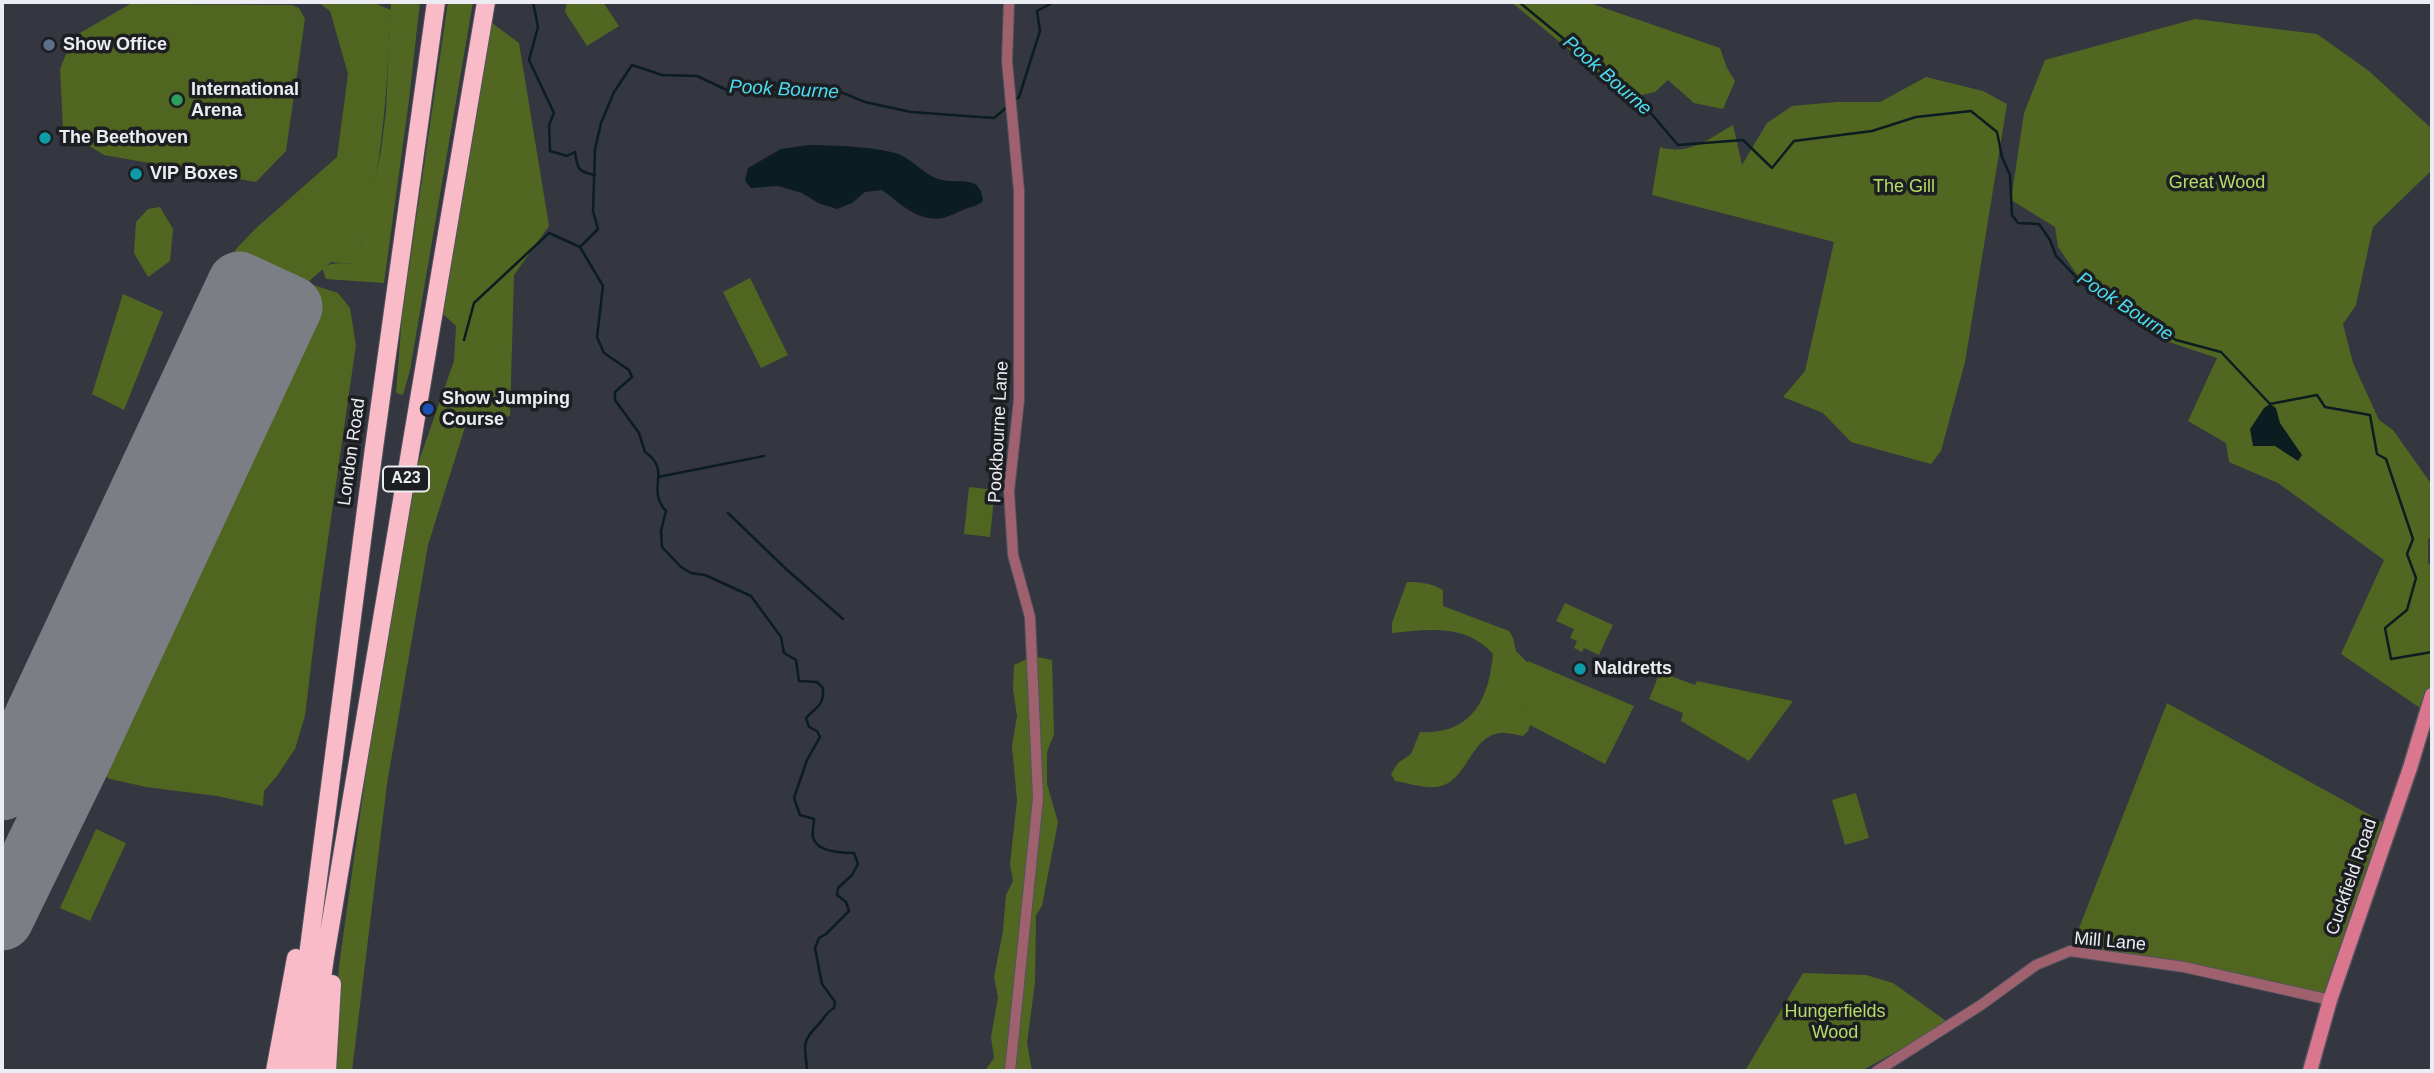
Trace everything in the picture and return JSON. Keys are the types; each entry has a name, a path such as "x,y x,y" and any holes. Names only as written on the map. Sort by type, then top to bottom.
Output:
{"highway":[{"name":"London Road","path":"314,907 375,435 436,2"},
{"name":"A23","path":"309,1071 325,957 486,2"},
{"path":"275,1071 303,924 314,907"},
{"name":"A23","path":"293,1071 314,907"},
{"path":"325,957 332,979 327,1071"}],"street":[{"name":"Pookbourne Lane","path":"1009,2 1007,61 1019,191 1019,400 1009,491 1013,555 1030,617 1038,798 1010,1071"},
{"name":"Cuckfield Road","path":"2310,1071 2330,1000 2410,768 2432,695"},
{"name":"Mill Lane","path":"1877,1071 1982,1005 2036,965 2070,951 2184,967 2330,1000"}],"green space":[{"path":"318,2 372,2 391,10 388,70 379,159 362,247 362,262 331,262 307,283 338,293 350,308 356,345 305,716 295,749 264,791 263,806 110,779 80,759 291,307 306,283 225,273 236,249 255,229 337,157 348,74 330,11"},
{"path":"391,2 420,2 384,283 326,279 322,268 362,261 362,247 386,111"},
{"path":"448,2 473,2 410,370 403,395 396,393 402,316"},
{"path":"567,2 603,2 619,26 587,46 565,12"},
{"path":"1511,2 1587,2 1720,48 1735,81 1723,109 1694,103 1668,80 1655,92 1628,98"},
{"name":"International Arena","path":"130,4 292,5 299,8 305,19 286,151 256,182 104,155 63,130 60,69 73,37"},
{"name":"Great Wood","path":"2195,19 2317,34 2369,71 2432,129 2432,170 2373,227 2356,305 2343,324 2353,363 2379,420 2393,430 2432,485 2432,534 2428,540 2428,563 2432,568 2432,695 2426,712 2341,654 2384,560 2278,483 2229,462 2226,443 2188,421 2217,358 2169,342 2145,330 2118,308 2087,289 2058,247 2055,227 2011,200 2024,113 2045,60"},
{"path":"492,23 519,43 549,226 514,275 510,416 465,427 428,545 387,784 352,1071 331,1071 339,966 368,758 415,472 454,361 456,326 443,314"},
{"name":"The Gill","path":"1926,77 1983,91 2007,104 1965,362 1941,451 1931,464 1851,442 1823,413 1783,397 1805,371 1834,242 1652,195 1660,147 1689,148 1733,125 1742,165 1767,123 1792,106 1880,102"},
{"path":"160,207 173,229 170,261 148,277 134,253 136,222 148,209"},
{"path":"750,278 788,355 761,368 723,292"},
{"path":"123,294 163,312 124,410 92,394"},
{"path":"969,487 995,490 990,537 964,534"},
{"path":"1407,582 1426,583 1439,588 1443,590 1443,606 1509,631 1516,651 1530,665 1521,687 1520,714 1531,722 1528,731 1523,736 1503,733 1491,736 1476,748 1459,774 1438,787 1395,781 1391,774 1398,763 1411,754 1420,732 1453,727 1465,721 1474,711 1487,686 1493,654 1483,644 1459,633 1419,630 1392,633 1392,623"},
{"path":"1565,603 1613,625 1599,655 1584,648 1582,652 1574,648 1577,641 1570,638 1574,629 1556,621"},
{"path":"1033,656 1052,660 1054,734 1047,752 1047,784 1058,822 1042,906 1036,915 1035,982 1027,1043 1032,1071 985,1071 994,1058 991,1037 998,997 994,977 1003,931 1006,895 1013,881 1010,864 1017,800 1012,746 1017,716 1013,689 1014,665"},
{"path":"1528,661 1634,706 1605,764 1505,712"},
{"path":"1660,672 1695,685 1697,681 1793,701 1749,761 1681,721 1683,713 1649,699"},
{"path":"2167,703 2390,826 2330,1000 2184,967 2070,951"},
{"path":"1856,793 1869,838 1845,845 1832,800"},
{"path":"96,829 126,843 90,921 60,908"},
{"name":"Hungerfields Wood","path":"1803,973 1866,975 1893,983 1949,1023 1861,1071 1745,1071"}],"shaded area":[{"path":"809,145 865,148 895,153 936,178 974,184 978,187 983,201 948,217 933,218 909,210 882,190 865,192 852,203 837,209 818,203 802,193 778,186 751,188 745,181 748,168 781,149"},
{"path":"2270,404 2276,408 2280,423 2302,455 2298,461 2275,446 2253,446 2250,429 2264,408"}],"waterway":[{"path":"533,2 538,27 529,60 554,113 549,125 550,151 567,156 575,152 579,168 595,175"},
{"name":"Pook Bourne","path":"1015,100 1019,97 1040,31 1037,11 1054,2"},
{"name":"Pook Bourne","path":"1519,2 1643,104 1678,145 1743,140 1772,168 1794,141 1872,131 1916,117 1971,111 1997,132 2002,157 2010,175 2012,215 2018,223 2039,224 2050,240 2056,256 2083,284 2176,340 2221,352 2270,404 2317,395 2325,407 2370,415 2377,454 2386,459 2413,539 2407,554 2416,578 2407,610 2385,628 2391,659 2432,652"},
{"name":"Pook Bourne","path":"580,247 598,229 593,211 595,149 601,123 614,92 632,65 662,75 697,76 729,91 753,86 783,91 833,89 865,102 911,112 994,118 1007,107"},
{"path":"464,340 474,303 549,233 580,247"},
{"path":"580,247 603,286 597,337 604,353 629,370 632,377 615,392 615,400 639,433 645,452 657,466 658,495 666,511 661,531 662,547 681,567 691,573 705,575 751,596 781,637 784,653 796,660 799,681 817,682 823,688 821,702 806,718 809,727 817,731 820,737 807,760 794,798 800,815 814,819 815,842 830,851 854,853 858,864 852,875 838,888 837,895 846,902 849,911 819,938 815,948 822,984 835,1002 834,1008 808,1037 805,1051 807,1071"},
{"path":"658,477 764,456"},
{"path":"728,513 843,619"}],"runway":[{"path":"2,789 239,283 291,307 80,759 2,919"}],"place":[{"name":"Show Office","path":"49,45"},
{"name":"International Arena","path":"177,100"},
{"name":"The Beethoven","path":"45,138"},
{"name":"VIP Boxes","path":"136,174"},
{"name":"Show Jumping Course","path":"428,409"},
{"name":"Naldretts","path":"1580,669"}]}
